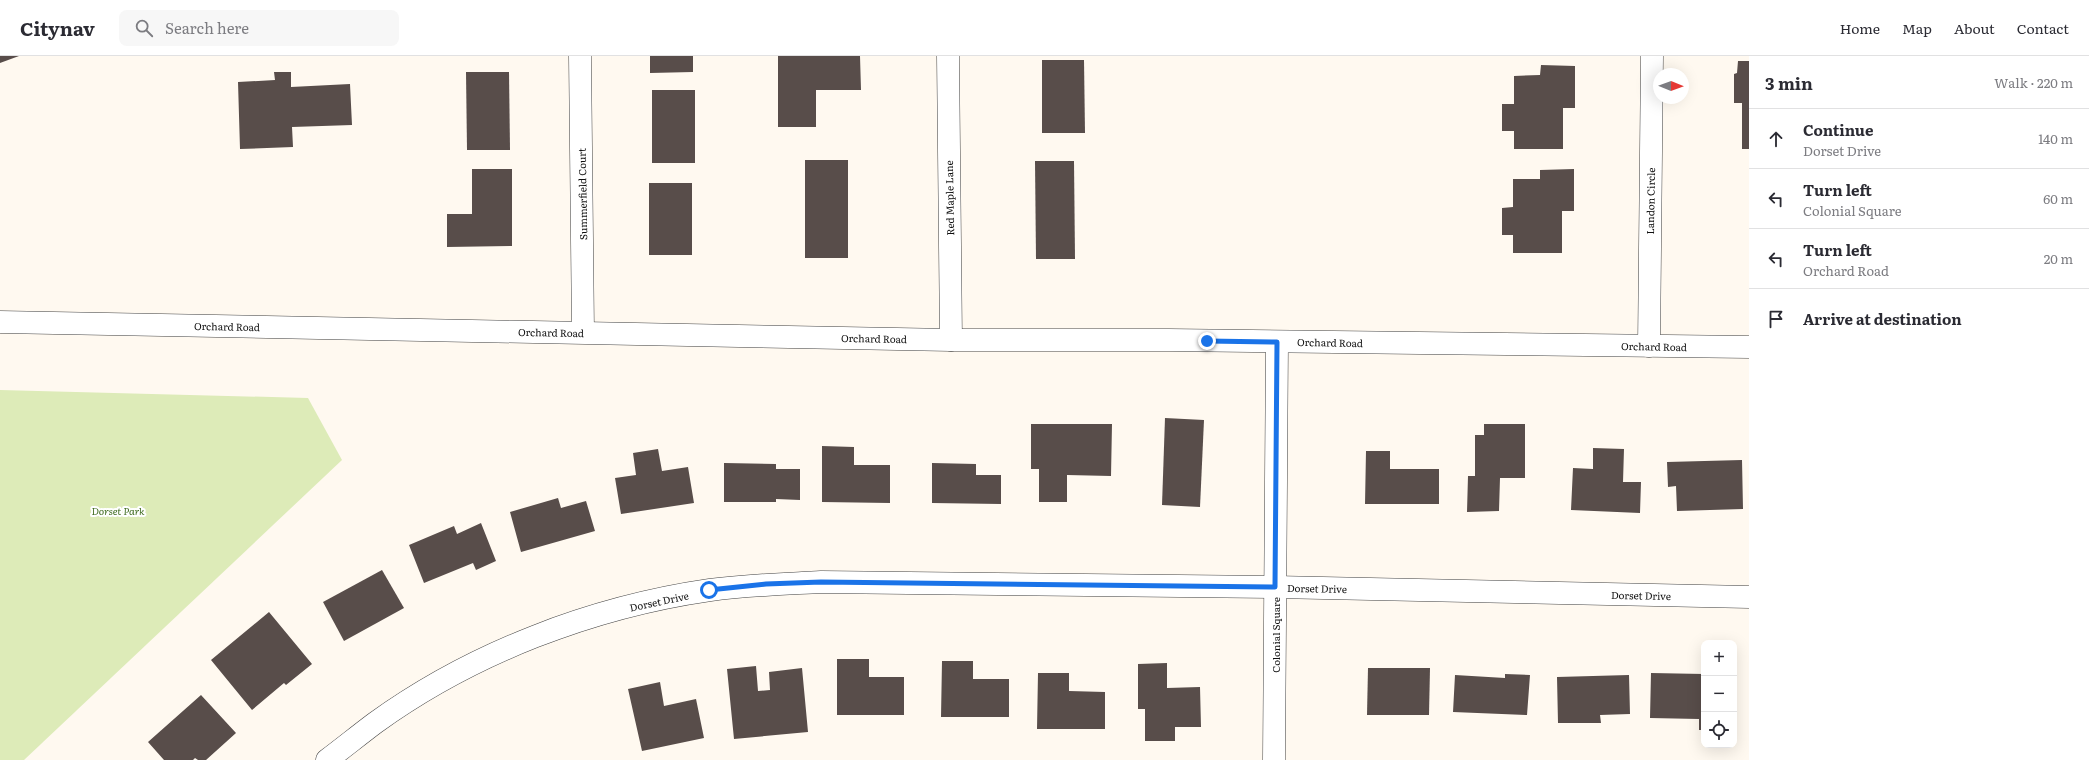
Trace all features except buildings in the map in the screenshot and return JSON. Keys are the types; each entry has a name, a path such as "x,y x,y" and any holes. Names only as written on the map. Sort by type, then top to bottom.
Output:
{"street":[{"name":"Summerfield Court","path":"580,56 583,332"},
{"name":"Red Maple Lane","path":"948,56 951,340"},
{"name":"Landon Circle","path":"1649,346 1652,56"},
{"name":"Orchard Road","path":"0,322 951,340 1749,347"},
{"name":"Colonial Square","path":"1274,760 1277,342"},
{"name":"Dorset Drive","path":"327,760 376,723 417,696 453,675 506,649 561,628 613,611 709,590 766,584 821,582 1275,587 1749,597"}],"green space":[{"name":"Dorset Park","path":"0,390 308,398 342,460 24,760 0,760"}],"route":[{"path":"709,590 766,584 821,582 1275,587 1277,342 1207,341"}]}
